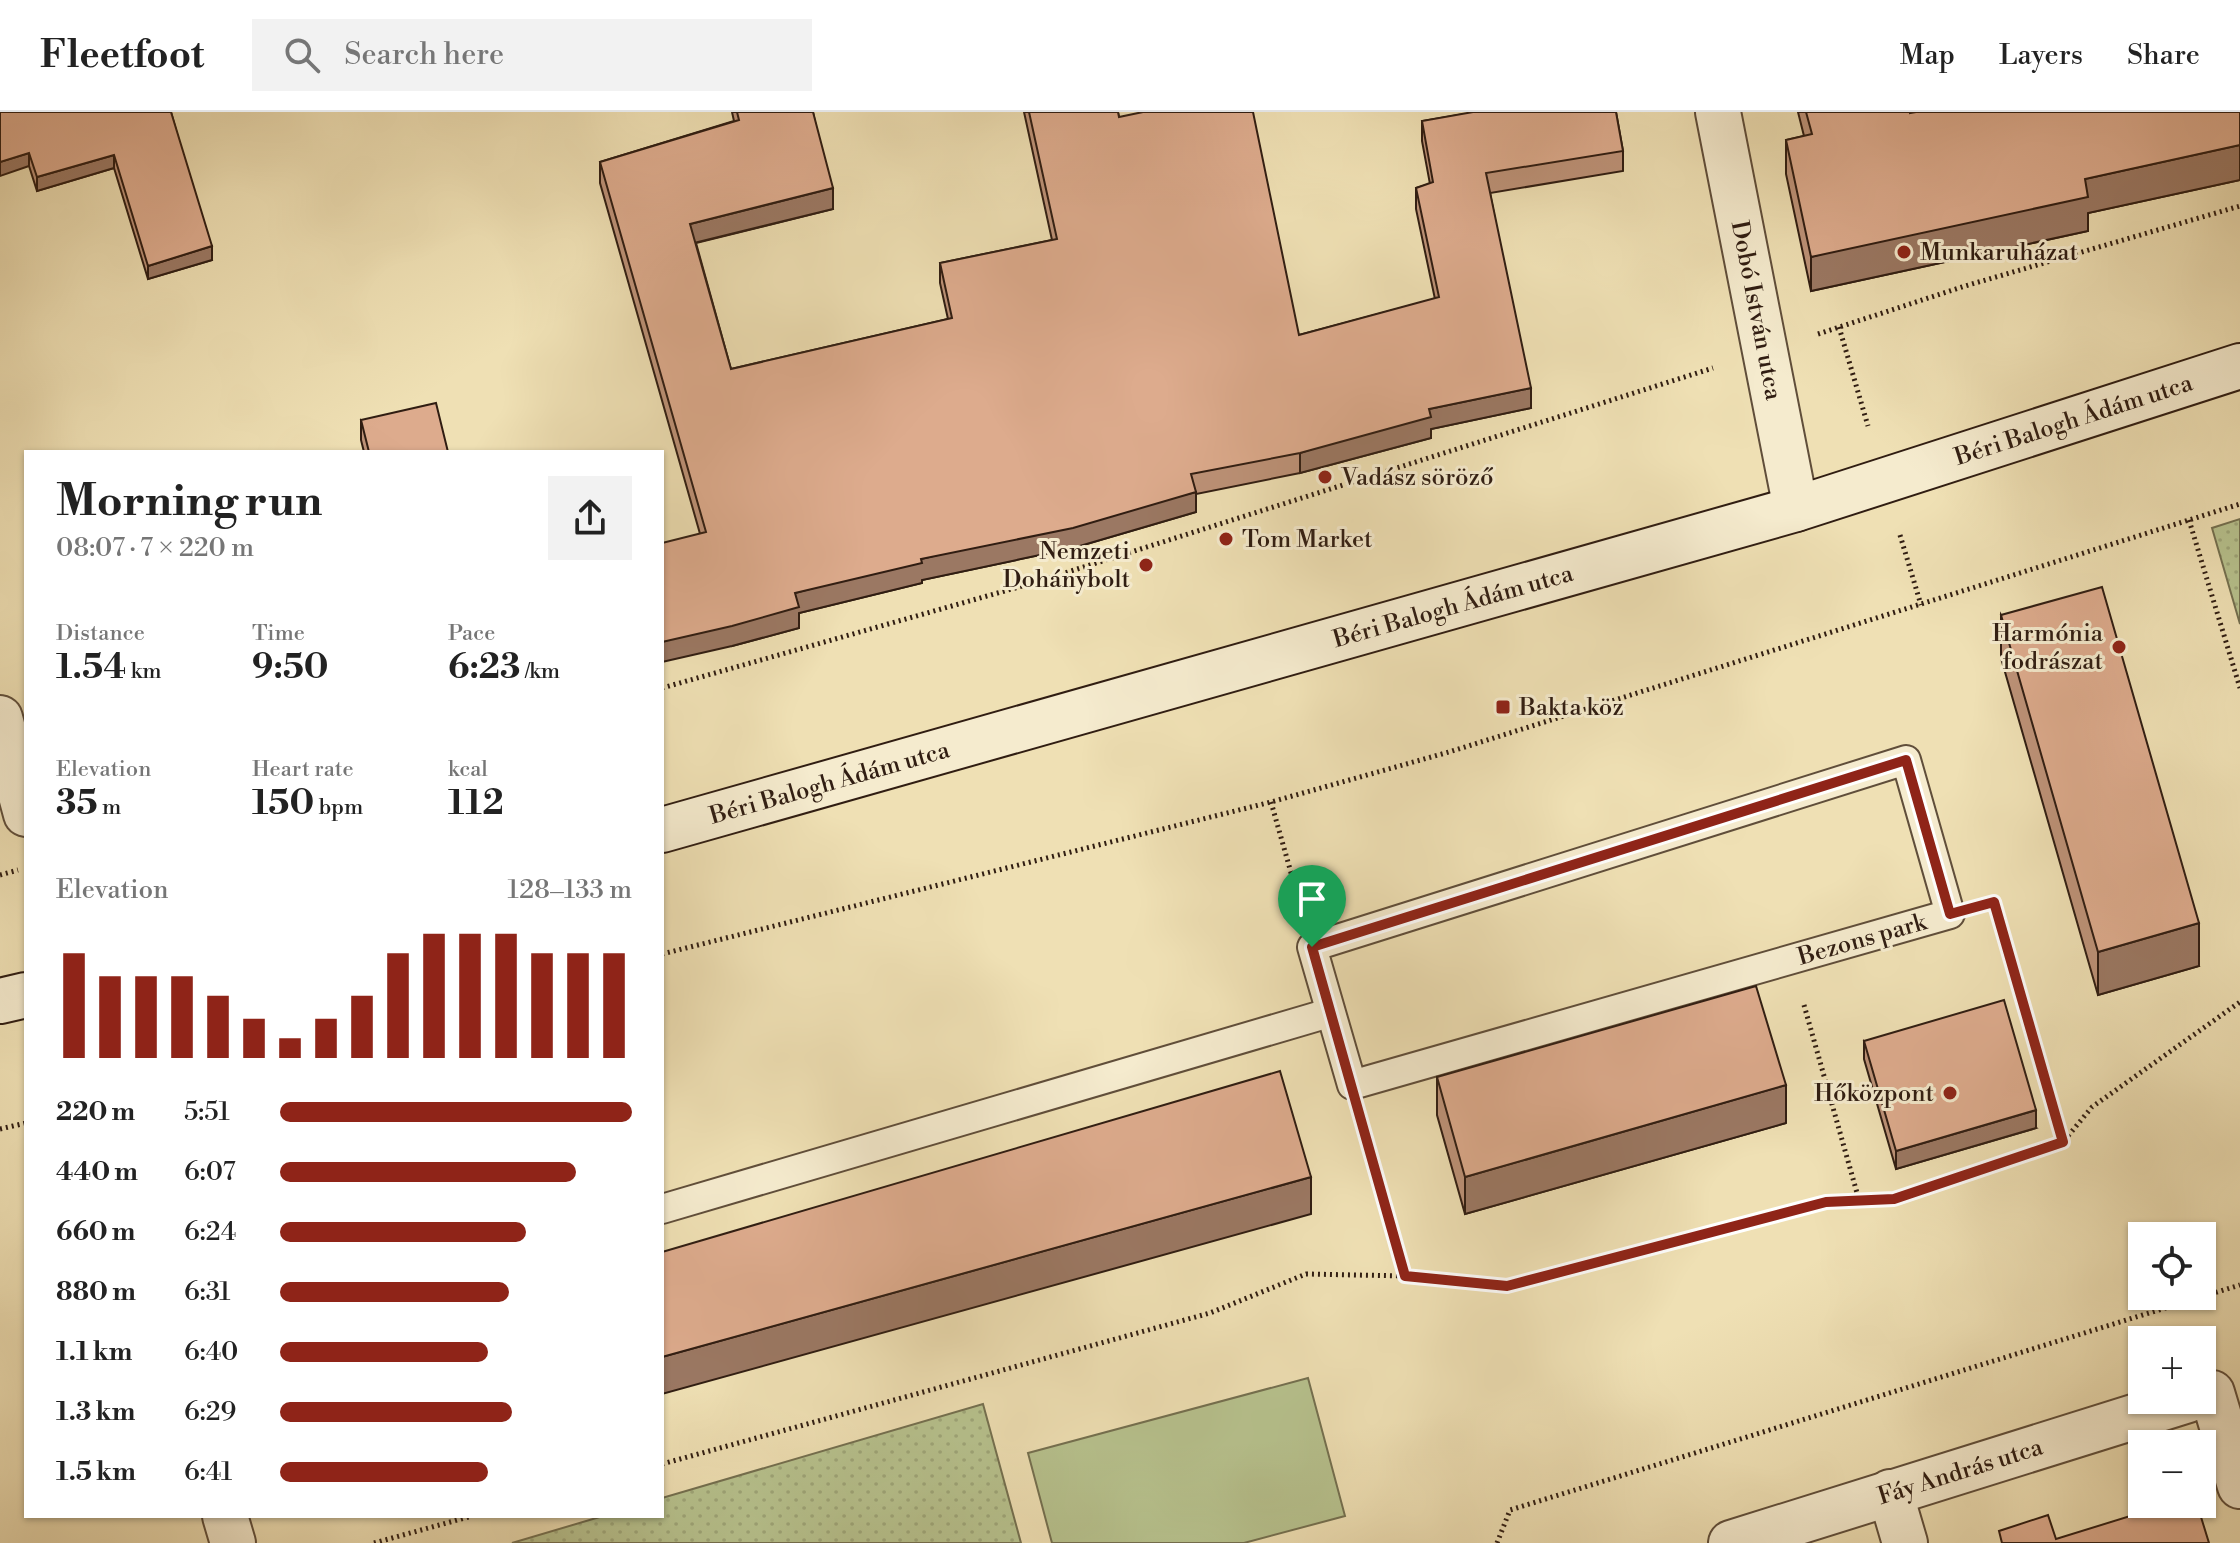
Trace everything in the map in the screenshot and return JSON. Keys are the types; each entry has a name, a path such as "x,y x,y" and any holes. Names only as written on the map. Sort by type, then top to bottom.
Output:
{"street":[{"name":"Dobó István utca","path":"1718,112 1796,509"},
{"name":"Béri Balogh Ádám utca","path":"664,829 1796,509 2240,366"},
{"path":"0,718 24,807"},
{"path":"0,1001 24,995"},
{"path":"2216,1412 2240,1486"},
{"name":"Fáy András utca","path":"1731,1543 2142,1414"},
{"path":"1890,1492 1905,1543"},
{"path":"226,1518 233,1543"}],"lane":[{"name":"Bezons park","path":"1312,947 1906,760 1950,914 1352,1085"},
{"path":"1312,947 1352,1085"},
{"path":"664,1208 1329,1013"}],"path":[{"path":"664,687 1033,583 1965,286 2240,206"},
{"path":"1839,327 1921,605"},
{"path":"664,954 1271,802 1464,747 2240,504"},
{"path":"2189,520 2240,688"},
{"path":"1271,802 1312,947"},
{"path":"0,875 24,869"},
{"path":"1950,914 1994,902 2063,1142"},
{"path":"1791,959 1859,1200"},
{"path":"664,1463 1210,1313 1306,1274 1405,1276 1507,1286 1826,1202 1894,1199 2063,1142 2092,1107 2240,1002"},
{"path":"1352,1085 1405,1276"},
{"path":"0,1129 24,1123"},
{"path":"1497,1543 1510,1510 2240,1285"},
{"path":"374,1543 465,1518"}],"green space":[{"path":"2240,519 2240,624 2212,528"},
{"path":"1308,1378 1345,1516 1244,1543 1052,1543 1028,1453"},
{"path":"983,1404 1021,1543 512,1543 596,1518 664,1518 664,1497"}],"building":[{"path":"0,112 171,112 212,246 148,266 114,155 37,177 29,153 0,162"},
{"path":"737,112 813,112 833,188 690,224 731,369 952,318 940,263 1057,239 1029,112 1118,112 1119,117 1143,112 1253,112 1299,335 1439,297 1416,188 1433,182 1422,121 1473,112 1616,112 1623,151 1486,173 1531,388 1429,409 1431,417 1300,453 1191,474 1196,492 1073,528 921,559 922,563 795,593 799,607 664,642 664,542 706,532 600,162 739,120"},
{"path":"1806,112 2240,112 2240,145 2085,179 2088,197 1811,257 1786,140 1812,134"},
{"path":"436,403 448,450 368,450 361,420"},
{"path":"2102,587 2199,923 2098,952 2001,615"},
{"path":"1756,986 1786,1085 1465,1177 1437,1077"},
{"name":"Hőközpont","path":"2004,1000 2036,1110 1896,1151 1864,1041"},
{"path":"1280,1071 1311,1177 664,1356 664,1251"},
{"path":"2048,1515 2056,1539 2128,1517 2201,1518 2209,1543 2002,1543 1999,1531"}],"place":[{"name":"Munkaruházat","path":"1904,252"},
{"name":"Vadász söröző","path":"1325,477"},
{"name":"Tom Market","path":"1226,539"},
{"name":"Nemzeti Dohánybolt","path":"1146,565"},
{"name":"Harmónia fodrászat","path":"2119,647"},
{"name":"Bakta köz","path":"1503,707"},
{"name":"Hőközpont","path":"1950,1093"}],"route":[{"path":"1906,760 1950,914 1994,902 2063,1142 1894,1199 1826,1202 1507,1286 1405,1276 1312,947 1906,760"}]}
